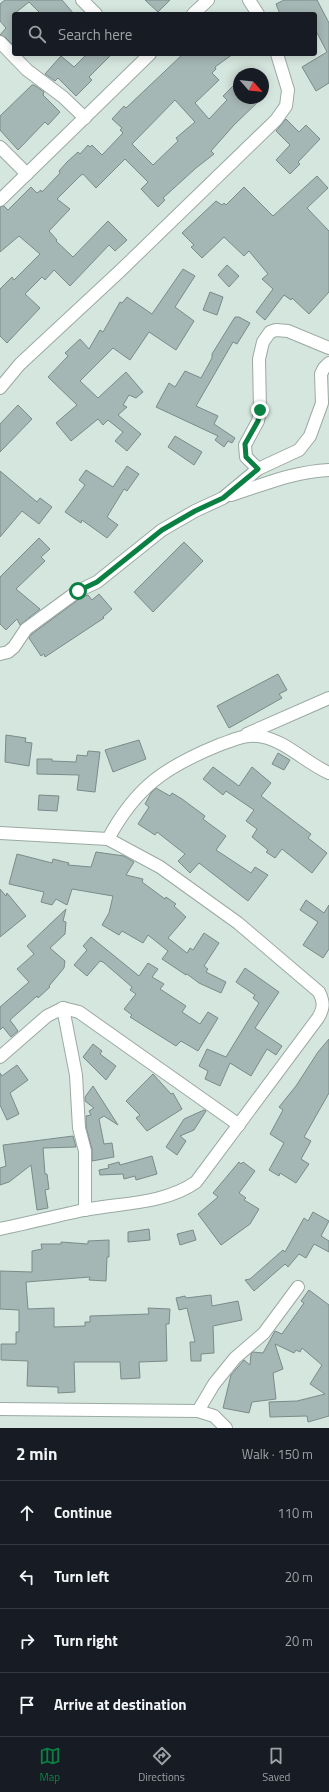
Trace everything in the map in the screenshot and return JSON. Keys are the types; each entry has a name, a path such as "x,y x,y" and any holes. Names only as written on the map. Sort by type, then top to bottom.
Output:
{"street":[{"path":"82,0 94,12"},
{"path":"195,12 208,0"},
{"path":"249,0 257,12"},
{"path":"0,42 12,54"},
{"path":"14,56 27,70 63,97 85,118"},
{"path":"0,388 20,364 120,271 276,120 286,106 288,90 277,56"},
{"path":"0,200 85,118 142,57"},
{"path":"0,147 27,174"},
{"path":"258,469 246,457 245,444 258,421 260,410 259,359 263,342 270,332 276,330 288,331 329,348"},
{"path":"223,498 258,469 299,450 306,443 322,403 321,374 329,363"},
{"path":"0,654 8,652 14,647 26,629 78,591 97,582 162,530 195,511 223,498 272,480 306,471 329,470"},
{"path":"108,839 121,814 136,796 154,780 192,756 244,736 329,698"},
{"path":"244,736 262,736 278,742 329,773"},
{"path":"0,834 108,839 160,867 238,923 324,990 323,1010 318,1018 205,1172 196,1182 183,1191 169,1196 84,1210 0,1229"},
{"path":"0,1057 47,1016 62,1008 80,1012 239,1124"},
{"path":"62,1008 76,1075 79,1128 85,1151 84,1210"},
{"path":"198,1411 222,1374 235,1358 264,1333 298,1287"},
{"path":"0,1409 198,1411 214,1416 226,1428"}],"building":[{"path":"5,0 62,0 72,12 39,12 29,2 16,12 12,12 12,44 5,37 0,35 6,28 0,21 0,4"},
{"path":"145,0 170,0 158,12"},
{"path":"284,0 317,0 329,23 329,83 316,91 302,67 327,52 317,33 317,12 279,12 276,4"},
{"path":"61,56 74,67 85,56 110,56 89,77 92,80 76,96 58,78 55,81 45,74"},
{"path":"181,56 230,56 215,67 216,69 212,73 219,80 195,103 209,119 227,100 223,96 233,86 233,104 256,104 234,125 211,151 214,154 163,198 165,200 158,207 141,189 148,182 125,159 96,188 83,174 80,176 57,199 70,209 49,231 57,240 56,241 73,257 108,221 127,240 115,251 109,245 70,286 54,270 45,280 42,277 25,294 40,308 7,343 0,336 0,289 12,277 14,280 40,254 19,236 0,252 0,207 4,206 8,210 31,187 37,193 41,190 42,192 60,173 59,171 67,162 78,152 80,154 88,145 90,147 92,145 102,155 123,133 120,130 122,128 112,119 124,106 126,108","holes":["175,100 195,122 176,138 178,141 153,165 132,144"]},
{"path":"32,85 44,92 43,95 60,112 48,125 45,122 18,150 0,130 0,116"},
{"path":"286,119 299,132 306,125 320,139 298,162 300,164 290,174 276,160 290,145 276,131"},
{"path":"317,176 328,188 307,208 329,231 329,292 309,314 292,298 291,300 284,295 265,320 256,312 273,289 262,279 268,274 249,251 244,256 224,237 202,258 191,247 194,245 182,233 216,201 222,205 224,203 226,205 244,187 273,216"},
{"path":"227,265 239,276 229,287 218,275"},
{"path":"183,269 195,276 175,307 194,321 176,350 149,332 130,360 113,348 80,381 98,398 126,372 143,392 136,398 129,395 123,405 127,407 118,415 141,434 127,451 115,441 123,432 108,420 103,425 98,419 71,441 56,423 77,405 48,377 68,356 65,353 80,339 89,349 100,330 103,332 120,302 122,303 127,297 152,314"},
{"path":"210,292 223,297 217,315 203,310"},
{"path":"235,317 239,317 250,323 237,344 233,342 196,406 218,416 214,424 235,438 232,443 228,441 224,447 215,440 218,436 156,407 169,383 175,387 185,371 201,378 212,358 212,354"},
{"path":"18,405 32,419 0,452 0,424"},
{"path":"175,436 202,452 194,465 168,447"},
{"path":"127,466 139,474 127,491 124,489 107,517 118,525 107,538 82,520 81,523 65,512 85,485 79,480 86,470 113,487"},
{"path":"0,471 37,502 40,498 52,507 39,524 22,511 0,537"},
{"path":"39,538 50,549 41,557 45,561 16,589 40,609 20,625 17,619 6,630 0,624 0,577"},
{"path":"184,542 203,561 153,612 134,592"},
{"path":"99,594 112,609 103,617 104,618 45,657 44,654 41,656 29,638 32,634 82,597 88,595 92,600"},
{"path":"278,674 287,690 279,694 282,698 229,728 217,706"},
{"path":"6,735 26,738 25,742 32,743 29,766 5,762"},
{"path":"139,740 146,759 113,772 105,750"},
{"path":"88,751 100,752 95,792 77,790 79,775 37,774 37,759 76,762 77,755 87,756"},
{"path":"278,753 290,760 284,770 272,764"},
{"path":"213,767 239,786 252,767 271,783 261,796 311,834 308,838 327,853 312,873 282,849 275,858 266,852 268,850 252,837 257,829 246,821 254,810 226,791 223,795 203,779"},
{"path":"156,788 170,796 172,793 182,799 205,816 203,819 226,836 216,850 251,873 255,867 268,875 248,901 199,863 190,873 178,861 185,854 157,832 155,835 138,824 149,807 145,804 151,793"},
{"path":"39,795 59,796 57,811 38,810"},
{"path":"96,852 124,856 134,862 126,875 143,879 142,882 165,899 166,897 176,904 174,906 186,917 168,938 187,953 190,948 193,950 204,933 219,943 204,966 208,969 206,972 226,982 221,993 199,983 162,959 168,951 148,935 143,943 122,931 119,935 102,925 109,913 113,896 72,889 67,905 56,899 52,905 41,902 44,892 9,884 17,854 52,863 53,859 69,863 68,865 91,867"},
{"path":"0,889 6,896 7,893 26,916 0,937"},
{"path":"306,900 324,913 329,905 329,949 323,958 303,945 318,922 300,910"},
{"path":"66,909 63,921 66,922 65,934 50,948 65,961 64,968 49,986 50,987 38,998 37,996 10,1020 18,1031 11,1037 3,1027 0,1030 0,1007 29,982 17,969 34,954 27,946"},
{"path":"91,937 139,976 148,963 158,969 152,977 164,984 160,989 186,1006 182,1012 200,1024 208,1012 218,1018 198,1051 181,1041 176,1046 130,1017 132,1015 124,1009 136,994 130,990 132,987 103,962 100,961 87,976 74,965 87,950 83,946"},
{"path":"245,968 279,992 255,1028 282,1046 276,1055 267,1049 251,1076 230,1063 220,1086 205,1079 208,1071 199,1066 207,1049 226,1057 259,1003 253,998 255,995 236,982"},
{"path":"329,1039 329,1093 304,1137 311,1141 301,1159 309,1164 296,1183 280,1173 279,1176 269,1170 284,1143 270,1134 283,1110 279,1107 296,1086 318,1052"},
{"path":"93,1044 102,1051 100,1054 116,1066 106,1080 83,1057"},
{"path":"17,1065 28,1080 10,1093 19,1114 7,1120 0,1105 0,1073 2,1076"},
{"path":"153,1074 171,1094 173,1093 182,1109 147,1131 136,1118 140,1115 126,1101"},
{"path":"93,1086 118,1125 104,1116 99,1119 104,1144 112,1143 114,1157 92,1161 92,1149 86,1127 86,1116 91,1115 89,1111 94,1108 85,1101 85,1097"},
{"path":"204,1110 206,1111 194,1130 180,1136 186,1141 177,1155 166,1147 184,1119"},
{"path":"73,1136 76,1147 43,1148 45,1174 47,1174 49,1189 45,1190 48,1208 37,1210 31,1165 9,1182 0,1185 0,1168 6,1166 3,1145"},
{"path":"152,1156 157,1174 136,1180 135,1176 124,1179 123,1174 100,1175 99,1170 109,1168 108,1165 119,1162 120,1165"},
{"path":"239,1162 241,1164 243,1162 255,1171 239,1193 246,1198 244,1200 259,1209 250,1224 221,1245 198,1214 218,1197 213,1193"},
{"path":"313,1212 329,1221 321,1236 329,1241 329,1252 314,1244 306,1258 299,1254 288,1267 285,1264 254,1291 245,1280 250,1279 283,1250 285,1252 304,1218 308,1221"},
{"path":"149,1229 150,1240 128,1242 128,1232"},
{"path":"193,1230 196,1240 180,1245 177,1234"},
{"path":"109,1240 109,1257 107,1257 106,1281 89,1280 90,1277 26,1282 28,1309 54,1308 54,1327 85,1326 85,1322 90,1322 90,1316 149,1314 148,1308 170,1309 169,1324 166,1324 167,1361 139,1362 140,1378 121,1379 120,1362 74,1362 75,1392 58,1393 58,1387 27,1386 28,1361 1,1360 1,1344 16,1344 16,1332 19,1332 19,1310 0,1309 0,1271 32,1272 32,1251 42,1249 41,1244 61,1244 61,1242 88,1244 88,1241"},
{"path":"309,1290 329,1305 329,1416 308,1422 307,1416 270,1417 269,1402 297,1401 325,1394 310,1384 322,1365 302,1348 300,1352 296,1350 294,1353 275,1344 283,1369 273,1373 276,1399 252,1402 249,1413 223,1408 231,1375 244,1360 250,1365 251,1354 253,1352 263,1353 275,1331 282,1334 304,1303 301,1301"},
{"path":"211,1295 212,1306 238,1301 242,1320 213,1326 214,1353 201,1354 201,1361 191,1361 190,1342 195,1342 187,1308 179,1310 176,1298 185,1296 186,1298"}],"route":[{"path":"78,591 97,582 162,530 195,511 223,498 235,490 258,469 246,457 245,444 258,421 260,410"}]}
